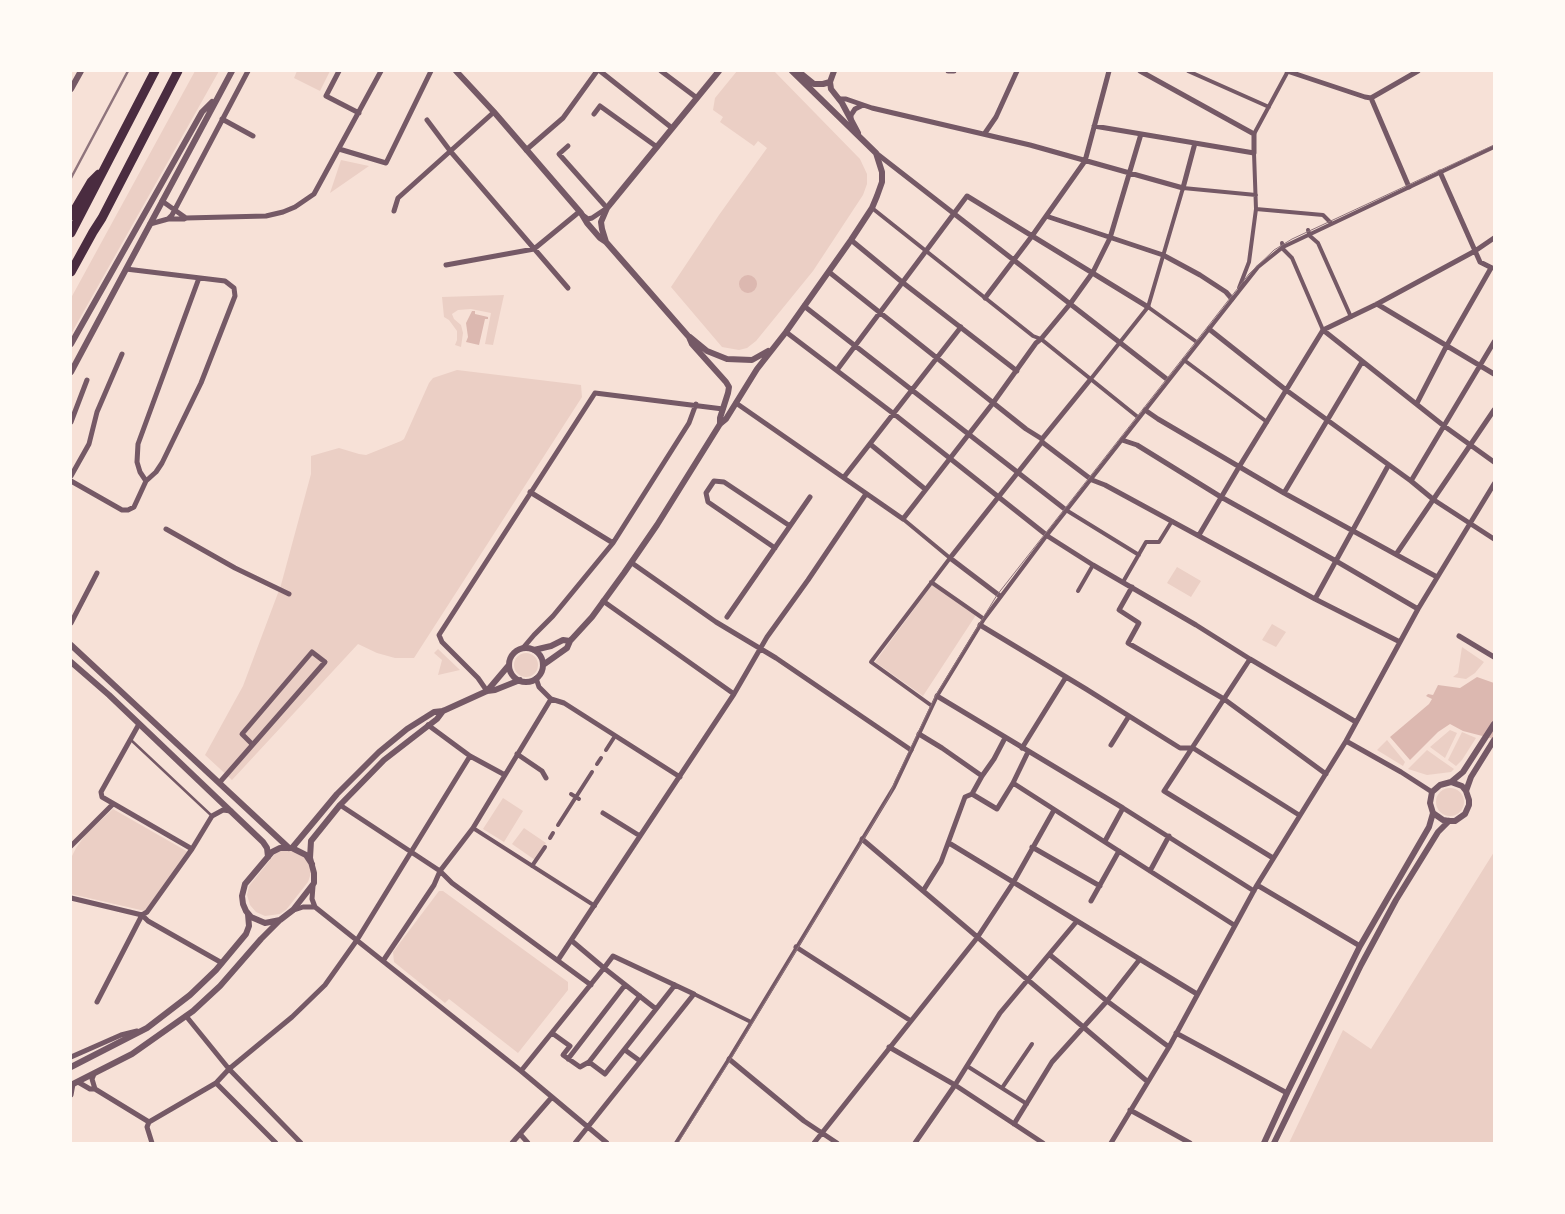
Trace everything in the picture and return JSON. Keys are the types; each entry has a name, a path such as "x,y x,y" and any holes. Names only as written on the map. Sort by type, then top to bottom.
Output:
{"highway":[{"path":"71,234 155,71"},
{"path":"71,272 92,232 102,218 178,71"},
{"path":"71,216 91,182 106,167"}],"street":[{"path":"71,89 81,71"},
{"path":"71,372 232,71"},
{"path":"168,219 248,71"},
{"path":"339,71 326,96 359,114"},
{"path":"150,224 168,219 266,216 295,207 314,194 381,71"},
{"path":"340,148 386,162 432,71"},
{"path":"456,71 494,112 600,238 606,242 689,337 707,351 736,360 758,358 774,347"},
{"path":"526,150 563,118 598,71 672,128"},
{"path":"661,71 697,98"},
{"path":"580,213 588,219 607,208 719,71"},
{"path":"792,71 876,153 1168,380"},
{"path":"798,71 814,84 830,82"},
{"path":"834,71 830,82 831,89 840,100 860,138"},
{"path":"948,71 954,71"},
{"path":"985,133 996,117 1017,71"},
{"path":"985,298 1014,261 1085,161 1109,71"},
{"path":"1140,71 1254,134"},
{"path":"1188,71 1269,107"},
{"path":"1239,291 1249,262 1256,209 1254,134 1288,71 1371,98 1418,71"},
{"path":"71,344 202,112 217,98"},
{"path":"840,100 846,98 865,106 985,133 1182,188 1256,195"},
{"path":"1371,98 1409,187"},
{"path":"594,114 600,106 657,147"},
{"path":"852,122 851,115 855,109 865,106"},
{"path":"394,211 398,198 494,112"},
{"path":"222,119 253,136"},
{"path":"427,120 451,152 568,288"},
{"path":"1094,126 1254,153"},
{"path":"903,519 993,403 1036,343 1041,340 1070,304 1093,272 1110,238 1141,134"},
{"path":"932,706 871,662 931,582 1148,307 1195,143"},
{"path":"568,146 559,154 607,208"},
{"path":"676,1143 752,1022 796,946 894,787 937,696 984,619 1090,479 1258,267 1282,245 1494,147"},
{"path":"543,665 567,648 570,641 581,630 632,563 690,475 720,424 726,420 757,369 829,272 872,208 882,179 881,167 876,153"},
{"path":"1417,403 1447,345 1492,268 1480,262 1440,172"},
{"path":"837,370 968,196 1148,307 1198,343"},
{"path":"162,201 186,218"},
{"path":"606,242 602,222 607,208"},
{"path":"872,208 1139,418"},
{"path":"1256,209 1323,215 1331,223"},
{"path":"446,265 534,249 580,213"},
{"path":"1046,216 1163,254 1200,275 1226,292 1232,299"},
{"path":"1308,232 1318,243 1350,317"},
{"path":"1199,535 1238,467 1323,330 1475,251 1494,238"},
{"path":"851,240 1017,371"},
{"path":"1282,245 1292,258 1323,330 1444,426 1494,462"},
{"path":"71,481 119,509 128,510 134,507 146,481 162,463 201,384 234,296 234,288 229,282 126,269"},
{"path":"829,272 1090,479 1105,484 1315,599 1400,642"},
{"path":"146,481 140,472 138,444 199,278"},
{"path":"1376,304 1494,374"},
{"path":"804,306 1066,510 1139,555"},
{"path":"844,477 961,328"},
{"path":"1209,329 1286,390 1388,466 1411,481 1434,500 1494,540"},
{"path":"786,332 894,414 1048,536 1093,565 1356,722"},
{"path":"689,337 692,344 728,384 728,393 720,424"},
{"path":"1411,481 1494,342"},
{"path":"71,476 88,444 97,412 122,354"},
{"path":"1183,360 1267,422"},
{"path":"1284,493 1362,362"},
{"path":"71,422 88,380"},
{"path":"487,691 478,678 442,642 438,635 595,393 696,404 724,409"},
{"path":"736,403 903,519 1000,596"},
{"path":"487,691 509,665 514,653 523,648 553,616 613,543 689,423 696,404"},
{"path":"1145,410 1238,467 1437,576"},
{"path":"1397,553 1494,410"},
{"path":"1122,440 1137,445 1221,496 1418,609"},
{"path":"870,444 925,489"},
{"path":"1315,599 1388,466"},
{"path":"775,548 708,502 706,493 714,481 724,482 790,526"},
{"path":"1111,1143 1169,1046 1257,885 1346,741 1437,576 1494,484"},
{"path":"530,492 613,543"},
{"path":"558,960 734,694 767,637 866,494"},
{"path":"727,617 810,497"},
{"path":"1123,582 1146,542 1159,542 1172,520"},
{"path":"166,529 235,568 289,594"},
{"path":"632,563 716,622 776,658 911,750"},
{"path":"1078,590 1093,565"},
{"path":"71,623 97,573"},
{"path":"931,582 984,619"},
{"path":"1132,587 1119,610 1138,623 1128,643 1224,699 1326,774"},
{"path":"603,601 734,694"},
{"path":"980,626 1180,748 1193,748 1299,815"},
{"path":"1459,636 1494,658"},
{"path":"523,648 534,650 551,646 563,640 570,641"},
{"path":"71,645 291,848 306,855 312,864"},
{"path":"280,920 265,923 258,921 248,914 242,904 244,884 268,857 276,850 291,848 337,794 380,752 407,729 434,712 443,711 487,691 495,690 520,680 531,681 536,678 541,672 543,665 540,656 534,650"},
{"path":"220,782 325,662 312,652 242,734 252,744"},
{"path":"1250,659 1164,791 1273,858"},
{"path":"71,662 263,842 267,848 268,857"},
{"path":"509,665 512,674 520,680"},
{"path":"1022,748 1066,677"},
{"path":"536,678 539,687 551,699 564,703 680,777"},
{"path":"937,696 1169,836 1254,891"},
{"path":"383,961 434,885 440,871 473,828 551,699"},
{"path":"443,711 436,719 384,760 340,805 311,841 310,851 314,873 312,899 315,907 521,1071 607,1143"},
{"path":"1110,745 1129,716"},
{"path":"139,724 101,792 102,797 192,849"},
{"path":"1264,1143 1360,946 1429,827 1433,813 1430,803 1432,792 1440,784 1450,782 1463,772 1494,724"},
{"path":"428,725 470,756 505,775"},
{"path":"919,734 982,776"},
{"path":"606,750 615,736"},
{"path":"923,891 941,862 965,797 972,794 1006,738"},
{"path":"1466,790 1471,777 1494,740"},
{"path":"1346,741 1432,792"},
{"path":"972,794 997,809 1028,752"},
{"path":"517,754 542,771 548,780"},
{"path":"152,1143 147,1127 149,1122 216,1083 229,1069 290,1020 316,996 357,940 470,756"},
{"path":"597,764 601,758"},
{"path":"558,825 592,772"},
{"path":"1013,782 1234,925"},
{"path":"1433,813 1443,820 1449,821 1460,818 1468,810 1470,800 1466,790 1462,786 1450,782"},
{"path":"71,845 113,804"},
{"path":"340,805 440,871 452,883 591,985"},
{"path":"1105,842 1123,808"},
{"path":"97,1002 142,915 147,912 192,849 212,816 223,810 231,811"},
{"path":"814,1143 977,938 1013,883 1054,810"},
{"path":"602,813 640,836"},
{"path":"1274,1143 1391,908 1438,832 1449,821"},
{"path":"473,828 595,906"},
{"path":"550,838 553,832"},
{"path":"1150,871 1169,836"},
{"path":"862,839 1148,1082"},
{"path":"949,843 1197,994"},
{"path":"532,866 545,846"},
{"path":"1032,847 1100,886"},
{"path":"1091,901 1119,851"},
{"path":"71,1095 74,1084 132,1054 186,1016 220,986 261,939 293,910 314,882"},
{"path":"1257,885 1360,946"},
{"path":"71,898 142,915 148,921 222,963"},
{"path":"293,910 303,907 315,907"},
{"path":"71,1067 147,1028 190,995 222,963 246,934 249,926 248,914"},
{"path":"915,1143 955,1085 1000,1013 1077,921"},
{"path":"572,941 656,1009"},
{"path":"796,946 910,1021"},
{"path":"1050,955 1107,1001 1169,1046"},
{"path":"521,1071 613,956 752,1022"},
{"path":"1014,1124 1052,1062 1107,1001 1140,959"},
{"path":"568,1059 625,985"},
{"path":"589,1062 606,1074 675,985"},
{"path":"574,1143 694,994"},
{"path":"552,1032 570,1046 563,1055 580,1067 589,1062 640,996"},
{"path":"186,1016 229,1069 301,1143"},
{"path":"71,1057 121,1035 147,1028"},
{"path":"1176,1033 1287,1093"},
{"path":"1002,1088 1032,1044"},
{"path":"890,1047 955,1085 1043,1143"},
{"path":"625,1050 640,1060"},
{"path":"729,1059 804,1121 837,1143"},
{"path":"967,1066 1027,1104"},
{"path":"94,1074 92,1079 95,1089"},
{"path":"216,1083 276,1143"},
{"path":"74,1084 95,1089 149,1122"},
{"path":"512,1143 552,1097"},
{"path":"1130,1110 1190,1143"},
{"path":"520,1134 528,1143"}],"lane":[{"path":"130,739 212,816"}],"shaded area":[{"path":"195,71 219,71 71,334 71,298"},
{"path":"297,71 330,71 320,91 294,78"},
{"path":"737,71 774,71 860,159 867,174 867,184 863,195 813,271 756,341 747,348 739,350 722,347 671,287 767,148 758,141 754,146 720,122 723,117 713,110 715,98"},
{"path":"341,160 369,166 330,193"},
{"path":"744,275 752,275 757,280 755,291 744,293 739,288 739,280"},
{"path":"504,295 493,345 485,344 491,313 471,309 458,310 452,314 454,319 461,325 463,333 461,347 455,345 457,331 449,320 444,317 442,297"},
{"path":"472,311 475,311 475,314 488,317 488,319 485,319 479,345 466,342 468,337 466,323"},
{"path":"457,370 581,385 582,397 414,658 395,658 377,653 358,644 232,780 205,755 243,686 281,585 311,474 311,456 339,448 366,455 401,441 404,439 429,383 433,378"},
{"path":"1177,567 1201,581 1191,597 1167,583"},
{"path":"932,585 976,615 923,696 875,662"},
{"path":"1272,624 1286,632 1276,647 1262,640"},
{"path":"1462,647 1484,662 1475,673 1466,679 1453,677 1458,673"},
{"path":"438,649 460,670 438,675 442,660 434,653"},
{"path":"526,653 535,656 538,665 535,674 526,677 517,674 514,665 517,656"},
{"path":"1477,677 1494,683 1494,739 1463,731 1450,724 1438,732 1410,760 1390,737 1429,704 1432,699 1426,696 1428,694 1433,695 1438,685 1460,688"},
{"path":"1450,730 1457,733 1445,758 1430,747"},
{"path":"1462,732 1476,738 1456,766 1448,760"},
{"path":"1387,740 1405,762 1403,766 1377,750"},
{"path":"1427,750 1454,769 1451,772 1427,775 1408,769"},
{"path":"1450,788 1460,792 1464,802 1460,812 1450,816 1440,812 1436,802 1440,792"},
{"path":"503,798 523,811 504,842 483,829"},
{"path":"113,809 188,852 145,911 71,894 71,858 86,834"},
{"path":"524,828 546,843 535,860 512,844"},
{"path":"291,850 302,854 310,865 311,873 308,882 286,910 280,914 265,916 256,912 250,905 247,895 249,886 275,854"},
{"path":"1494,852 1494,1143 1289,1143 1343,1030 1371,1049"},
{"path":"439,891 443,891 568,982 568,990 518,1053 449,999 445,1003 394,962 393,952"}],"tram line":[{"path":"678,1143 889,797 936,695 997,595 1249,274 1274,250 1292,239 1494,145"}],"railway":[{"path":"71,178 128,71"}]}
